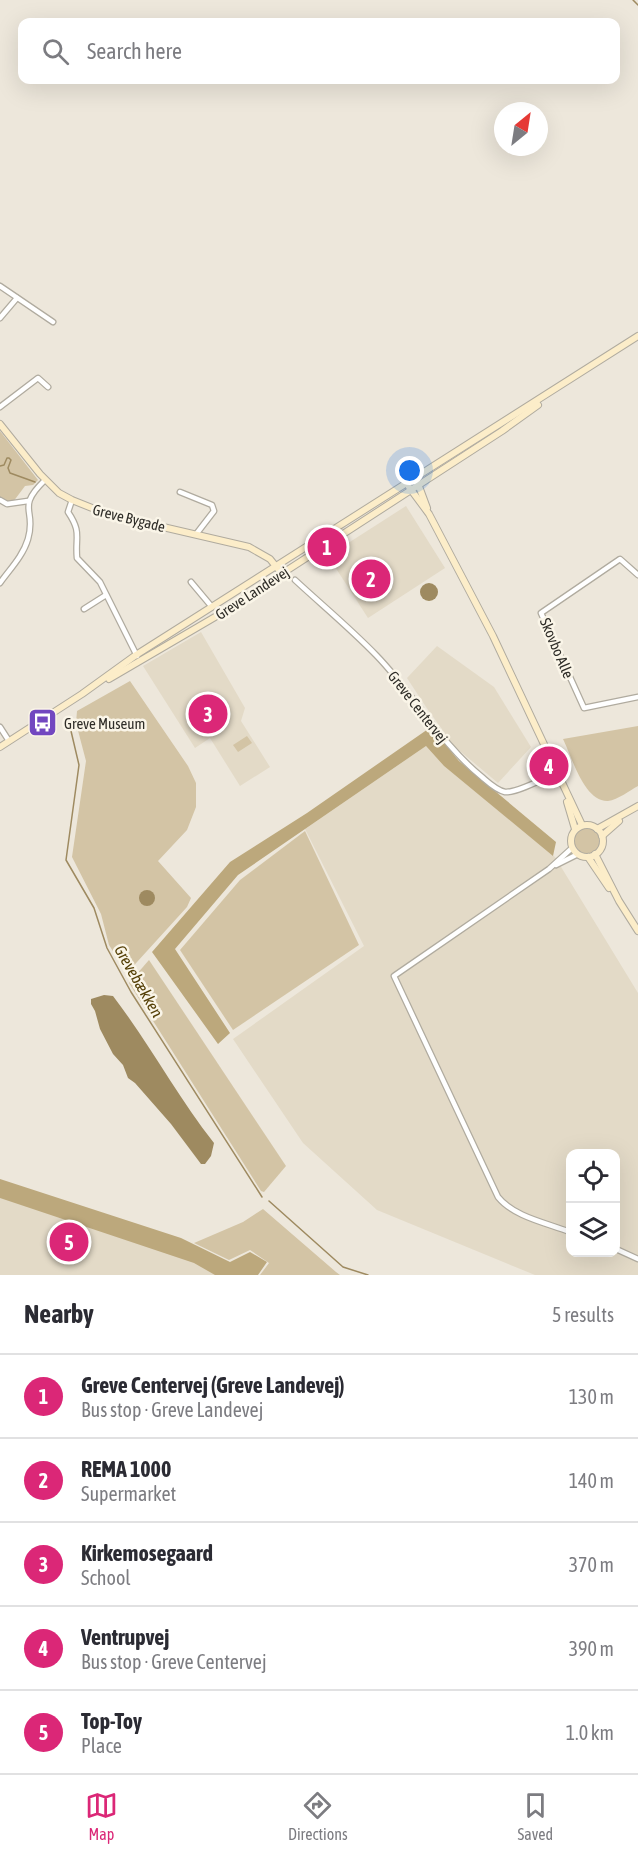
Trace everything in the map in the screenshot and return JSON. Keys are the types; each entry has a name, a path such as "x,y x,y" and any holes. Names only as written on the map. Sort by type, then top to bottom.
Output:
{"street":[{"path":"0,286 53,322"},
{"path":"0,318 17,298"},
{"name":"Greve Landevej","path":"0,747 275,566 417,482 638,336"},
{"path":"0,406 38,378 48,387"},
{"name":"Greve Bygade","path":"0,424 45,480 72,500 107,514 197,533 254,549 270,559 282,574"},
{"path":"0,583 18,559 29,537 28,501 45,480"},
{"path":"417,482 429,514 493,636 582,825"},
{"path":"409,487 429,514"},
{"name":"Greve Landevej","path":"138,658 215,617 409,487"},
{"path":"180,492 212,505 214,511 197,533"},
{"path":"0,500 7,504 28,501"},
{"path":"72,500 68,512 78,531 77,558 100,582 138,658"},
{"name":"Skovbo Alle","path":"638,575 620,559 541,613 584,708 638,697"},
{"name":"Greve Centervej","path":"295,580 376,655 447,744 496,789 507,792 515,790 556,773"},
{"name":"Greve Landevej","path":"191,582 212,607"},
{"path":"84,609 105,595"},
{"path":"0,727 9,741"},
{"path":"562,784 576,829"},
{"path":"597,829 638,806"},
{"path":"602,836 626,814"},
{"path":"582,825 593,826 597,829 602,836 602,846 595,854 588,856 578,854 572,848 571,838 576,829 582,825"},
{"path":"549,869 572,848"},
{"path":"566,1230 512,1209 498,1197 393,976 549,869 578,854"},
{"path":"595,854 619,901"},
{"path":"588,856 638,931"},
{"path":"620,1251 638,1259"}],"shaded area":[{"path":"0,431 38,480 33,485 25,486 13,502 7,502 0,497"},
{"path":"406,506 445,568 368,618 328,556"},
{"path":"429,583 435,586 438,592 435,598 429,601 423,598 420,592 423,586"},
{"path":"201,632 245,708 241,721 270,767 240,786 210,738 195,748 143,666"},
{"path":"437,646 494,687 531,747 498,783 454,746 407,678"},
{"path":"130,681 188,766 196,783 196,807 187,830 158,861 191,898 187,907 127,973 109,945 101,914 72,857 86,761 76,723 77,711"},
{"path":"638,726 638,786 612,800 600,799 586,787 563,739"},
{"path":"431,727 459,761 556,842 553,856 444,766 426,746 238,875 175,949 230,1033 218,1044 152,952 230,862 307,813"},
{"path":"247,736 252,743 238,752 233,745"},
{"path":"426,746 444,766 555,857 638,993 638,1275 535,1275 377,1210 303,1143 233,1039 364,946 305,829"},
{"path":"587,827 597,831 601,841 597,851 587,855 577,851 573,841 577,831"},
{"path":"305,831 359,945 233,1030 180,950 240,880"},
{"path":"144,890 150,890 155,898 153,904 144,906 139,901 139,895"},
{"path":"149,960 286,1166 264,1192 261,1191 129,983"},
{"path":"104,995 113,996 214,1143 211,1156 205,1164 201,1164 171,1124 128,1078 123,1065 113,1054 100,1029 91,1004 91,999"},
{"path":"0,1179 181,1238 230,1262 250,1252 267,1262 258,1275 215,1275 194,1263 0,1198"},
{"path":"0,1188 242,1275 0,1275"},
{"path":"263,1209 340,1275 260,1275 269,1263 250,1250 229,1260 194,1243 243,1222"}],"waterway":[{"path":"633,0 638,5"},
{"path":"0,466 4,465 9,458 11,460 8,468 10,473 35,482"},
{"name":"Grevebækken","path":"64,722 71,731 79,765 66,860 94,908 107,948 131,992 262,1197"},
{"name":"Grevebækken","path":"269,1201 343,1267 368,1275"}],"place":[{"name":"Greve Centervej (Greve Landevej)","path":"327,547"},
{"name":"REMA 1000","path":"371,579"},
{"name":"Kirkemosegaard","path":"208,714"},
{"name":"Greve Museum","path":"43,723"},
{"name":"Ventrupvej","path":"549,766"},
{"name":"Top-Toy","path":"69,1242"}]}
